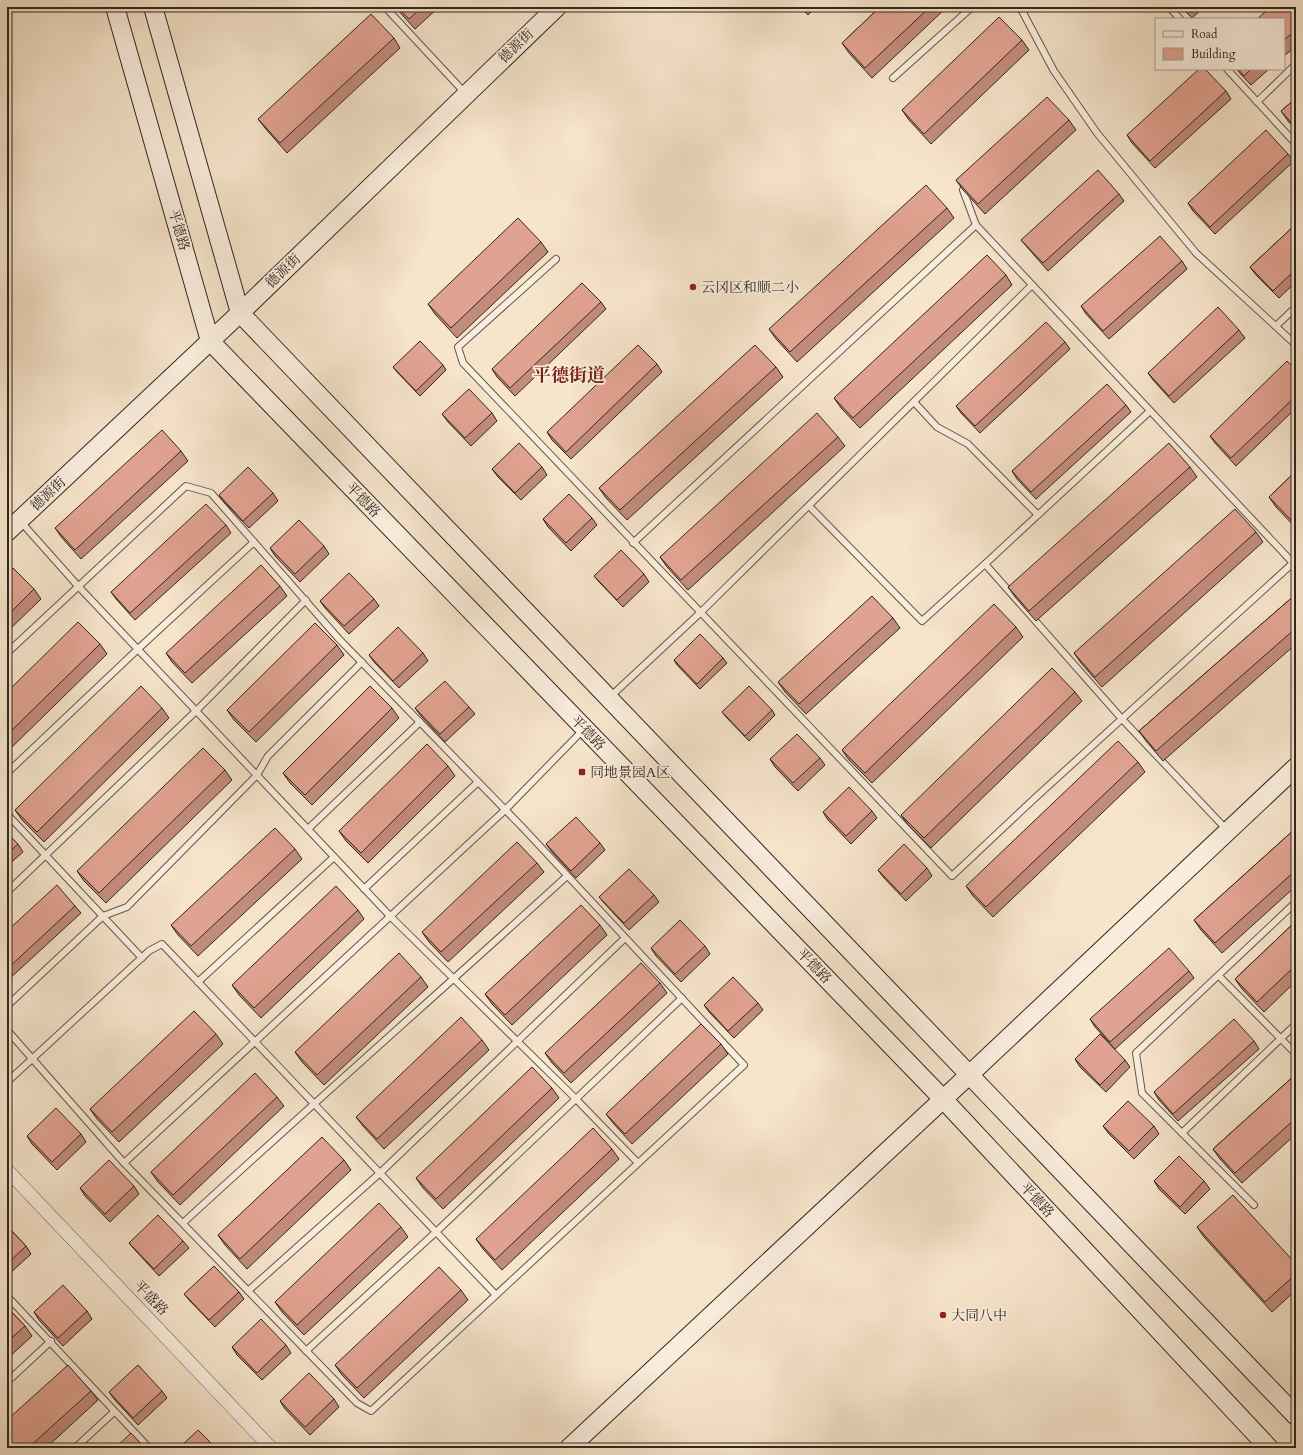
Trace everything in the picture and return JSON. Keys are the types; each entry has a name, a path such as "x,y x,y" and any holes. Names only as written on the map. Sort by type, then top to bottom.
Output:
{"main road":[{"name":"平德路","path":"115,7 210,341 943,1099 1269,1448"},
{"path":"153,7 240,312 1296,1416"},
{"name":"德源街","path":"13,526 210,341 557,7"},
{"path":"570,1448 1296,767"}],"street":[{"name":"平盛路","path":"7,1170 271,1448"}],"lane":[{"path":"385,7 466,94"},
{"path":"893,78 972,7"},
{"path":"1020,7 1054,71 1097,133 1196,252 1296,345"},
{"path":"1169,7 1179,18"},
{"path":"1257,102 1296,64"},
{"path":"1228,70 1296,144"},
{"path":"556,259 458,347 463,363 952,876 1122,718 1294,562 976,225 963,190"},
{"path":"633,543 976,225"},
{"path":"609,698 700,613 1032,285"},
{"path":"1276,326 1296,307"},
{"path":"914,402 937,427 968,444 1038,515"},
{"path":"809,506 922,621 1150,411"},
{"path":"7,653 186,486 211,493 362,662 505,810 744,1065 371,1411 357,1403 124,1163 7,1030"},
{"path":"13,526 78,586 390,916 518,1041 638,1163"},
{"path":"7,773 254,542"},
{"path":"985,564 1122,718 1228,831"},
{"path":"7,892 196,711 306,600"},
{"path":"7,1006 103,916 128,906 257,775 268,756 362,662"},
{"path":"308,829 420,722"},
{"path":"124,1163 505,810 584,729"},
{"path":"364,888 478,782"},
{"path":"7,814 142,958"},
{"path":"198,982 334,857"},
{"path":"183,1223 313,1103 454,979 567,876"},
{"path":"1254,1205 1142,1093 1136,1053 1296,902"},
{"path":"248,1291 380,1173 625,938"},
{"path":"7,1082 142,958 162,944 496,1295"},
{"path":"1219,976 1296,1054"},
{"path":"306,1351 436,1232 575,1098 682,998"},
{"path":"1182,1133 1296,1024"},
{"path":"7,1296 51,1341 114,1412 149,1448"},
{"path":"7,1382 51,1341"},
{"path":"75,1448 114,1412"}],"building":[{"path":"397,7 422,7 409,19"},
{"path":"880,7 930,7 865,68 842,43"},
{"path":"1183,7 1191,7 1187,11"},
{"path":"1271,7 1296,7 1296,30 1285,39 1285,18 1258,18"},
{"path":"371,14 394,38 280,143 258,119"},
{"path":"999,17 1022,40 924,134 902,110"},
{"path":"1198,70 1206,70 1226,91 1150,161 1127,135"},
{"path":"1239,70 1250,70 1244,76"},
{"path":"1047,97 1069,120 978,204 956,180"},
{"path":"1296,98 1296,128 1281,111"},
{"path":"1266,130 1288,154 1210,227 1188,203"},
{"path":"1098,170 1119,194 1043,263 1021,240"},
{"path":"926,185 947,208 790,352 769,329"},
{"path":"518,218 541,242 451,328 428,304"},
{"path":"1296,224 1296,269 1273,291 1250,267"},
{"path":"1160,236 1182,261 1103,331 1081,306"},
{"path":"987,255 1006,275 853,418 834,398"},
{"path":"582,283 601,302 510,388 492,369"},
{"path":"1218,307 1239,330 1169,396 1148,373"},
{"path":"1046,322 1065,342 975,426 956,406"},
{"path":"420,341 443,365 416,391 393,367"},
{"path":"638,345 657,364 566,452 547,432"},
{"path":"755,345 776,367 620,510 599,488"},
{"path":"1287,361 1296,370 1296,396 1231,458 1210,436"},
{"path":"1107,384 1126,405 1031,492 1012,471"},
{"path":"469,389 492,413 465,438 442,414"},
{"path":"817,413 838,437 681,580 660,557"},
{"path":"162,430 181,451 75,550 55,528"},
{"path":"519,443 542,467 515,493 492,469"},
{"path":"1169,443 1190,467 1029,611 1008,587"},
{"path":"248,467 273,493 243,521 219,495"},
{"path":"1296,471 1296,514 1291,520 1269,497"},
{"path":"569,494 592,518 566,543 543,519"},
{"path":"206,504 226,525 130,613 111,592"},
{"path":"1235,509 1256,532 1095,677 1074,653"},
{"path":"299,520 324,546 295,574 270,548"},
{"path":"621,550 644,574 617,600 594,576"},
{"path":"261,565 280,586 185,673 166,653"},
{"path":"13,568 34,589 7,616 7,574"},
{"path":"349,573 374,599 344,626 320,601"},
{"path":"1296,594 1296,628 1156,751 1139,731"},
{"path":"872,596 893,618 799,704 778,682"},
{"path":"994,604 1016,627 865,773 842,750"},
{"path":"78,622 100,644 7,735 7,692"},
{"path":"315,623 337,645 249,732 227,710"},
{"path":"398,627 423,653 393,681 369,655"},
{"path":"700,634 723,658 697,684 674,660"},
{"path":"1052,668 1075,692 924,838 901,815"},
{"path":"445,681 469,707 440,734 415,708"},
{"path":"141,686 162,708 37,832 15,810"},
{"path":"370,686 392,708 305,795 283,773"},
{"path":"749,686 772,710 745,736 722,712"},
{"path":"797,734 820,758 793,783 770,759"},
{"path":"1118,741 1138,762 986,907 966,886"},
{"path":"427,744 448,766 361,853 339,831"},
{"path":"203,748 225,770 99,893 77,871"},
{"path":"849,787 872,811 846,836 823,812"},
{"path":"576,817 600,843 571,871 546,844"},
{"path":"275,828 295,849 191,946 171,925"},
{"path":"1296,828 1296,870 1215,943 1194,920"},
{"path":"7,833 18,844 7,854"},
{"path":"517,842 537,863 441,952 422,932"},
{"path":"904,844 927,868 901,894 878,870"},
{"path":"629,869 654,895 624,923 599,897"},
{"path":"57,885 75,906 7,969 7,931"},
{"path":"336,886 358,910 254,1008 232,985"},
{"path":"581,905 600,925 505,1015 485,994"},
{"path":"680,920 705,946 675,974 651,948"},
{"path":"1296,921 1296,965 1257,1002 1235,979"},
{"path":"1169,948 1189,971 1110,1042 1090,1019"},
{"path":"399,953 421,977 317,1075 295,1052"},
{"path":"641,963 660,983 564,1073 545,1053"},
{"path":"733,977 758,1003 728,1031 704,1005"},
{"path":"194,1011 216,1034 112,1132 90,1109"},
{"path":"461,1017 482,1040 377,1139 356,1117"},
{"path":"1234,1019 1254,1041 1173,1114 1154,1092"},
{"path":"701,1024 721,1044 625,1134 606,1114"},
{"path":"1100,1034 1125,1060 1100,1085 1075,1059"},
{"path":"532,1067 552,1088 436,1199 416,1178"},
{"path":"255,1073 277,1097 173,1195 151,1172"},
{"path":"1296,1074 1296,1118 1235,1173 1213,1149"},
{"path":"1128,1101 1154,1126 1129,1151 1103,1126"},
{"path":"56,1108 81,1134 52,1162 27,1136"},
{"path":"593,1128 612,1149 495,1260 476,1239"},
{"path":"322,1137 344,1160 240,1259 218,1235"},
{"path":"1179,1156 1204,1181 1180,1207 1154,1181"},
{"path":"109,1160 134,1186 105,1214 80,1188"},
{"path":"1233,1195 1296,1264 1296,1274 1265,1302 1197,1227"},
{"path":"379,1203 401,1227 297,1325 275,1302"},
{"path":"158,1215 183,1241 154,1269 129,1243"},
{"path":"7,1226 26,1246 7,1264"},
{"path":"1296,1235 1296,1246 1291,1240"},
{"path":"214,1266 239,1292 209,1320 184,1294"},
{"path":"439,1267 461,1290 357,1388 335,1365"},
{"path":"63,1285 87,1311 58,1338 34,1312"},
{"path":"7,1307 25,1326 7,1342"},
{"path":"261,1319 286,1345 257,1373 232,1347"},
{"path":"68,1365 91,1391 28,1448 7,1448 7,1420"},
{"path":"138,1365 162,1391 133,1418 109,1392"},
{"path":"309,1373 334,1399 305,1427 280,1401"},
{"path":"198,1430 216,1448 179,1448"},
{"path":"131,1433 145,1448 115,1448"}],"place":[{"name":"云冈区和顺二小","path":"693,287"},
{"name":"同地景园A区","path":"582,772"},
{"name":"大同八中","path":"943,1315"}],"district":[{"name":"平德街道","path":"569,375"}]}
